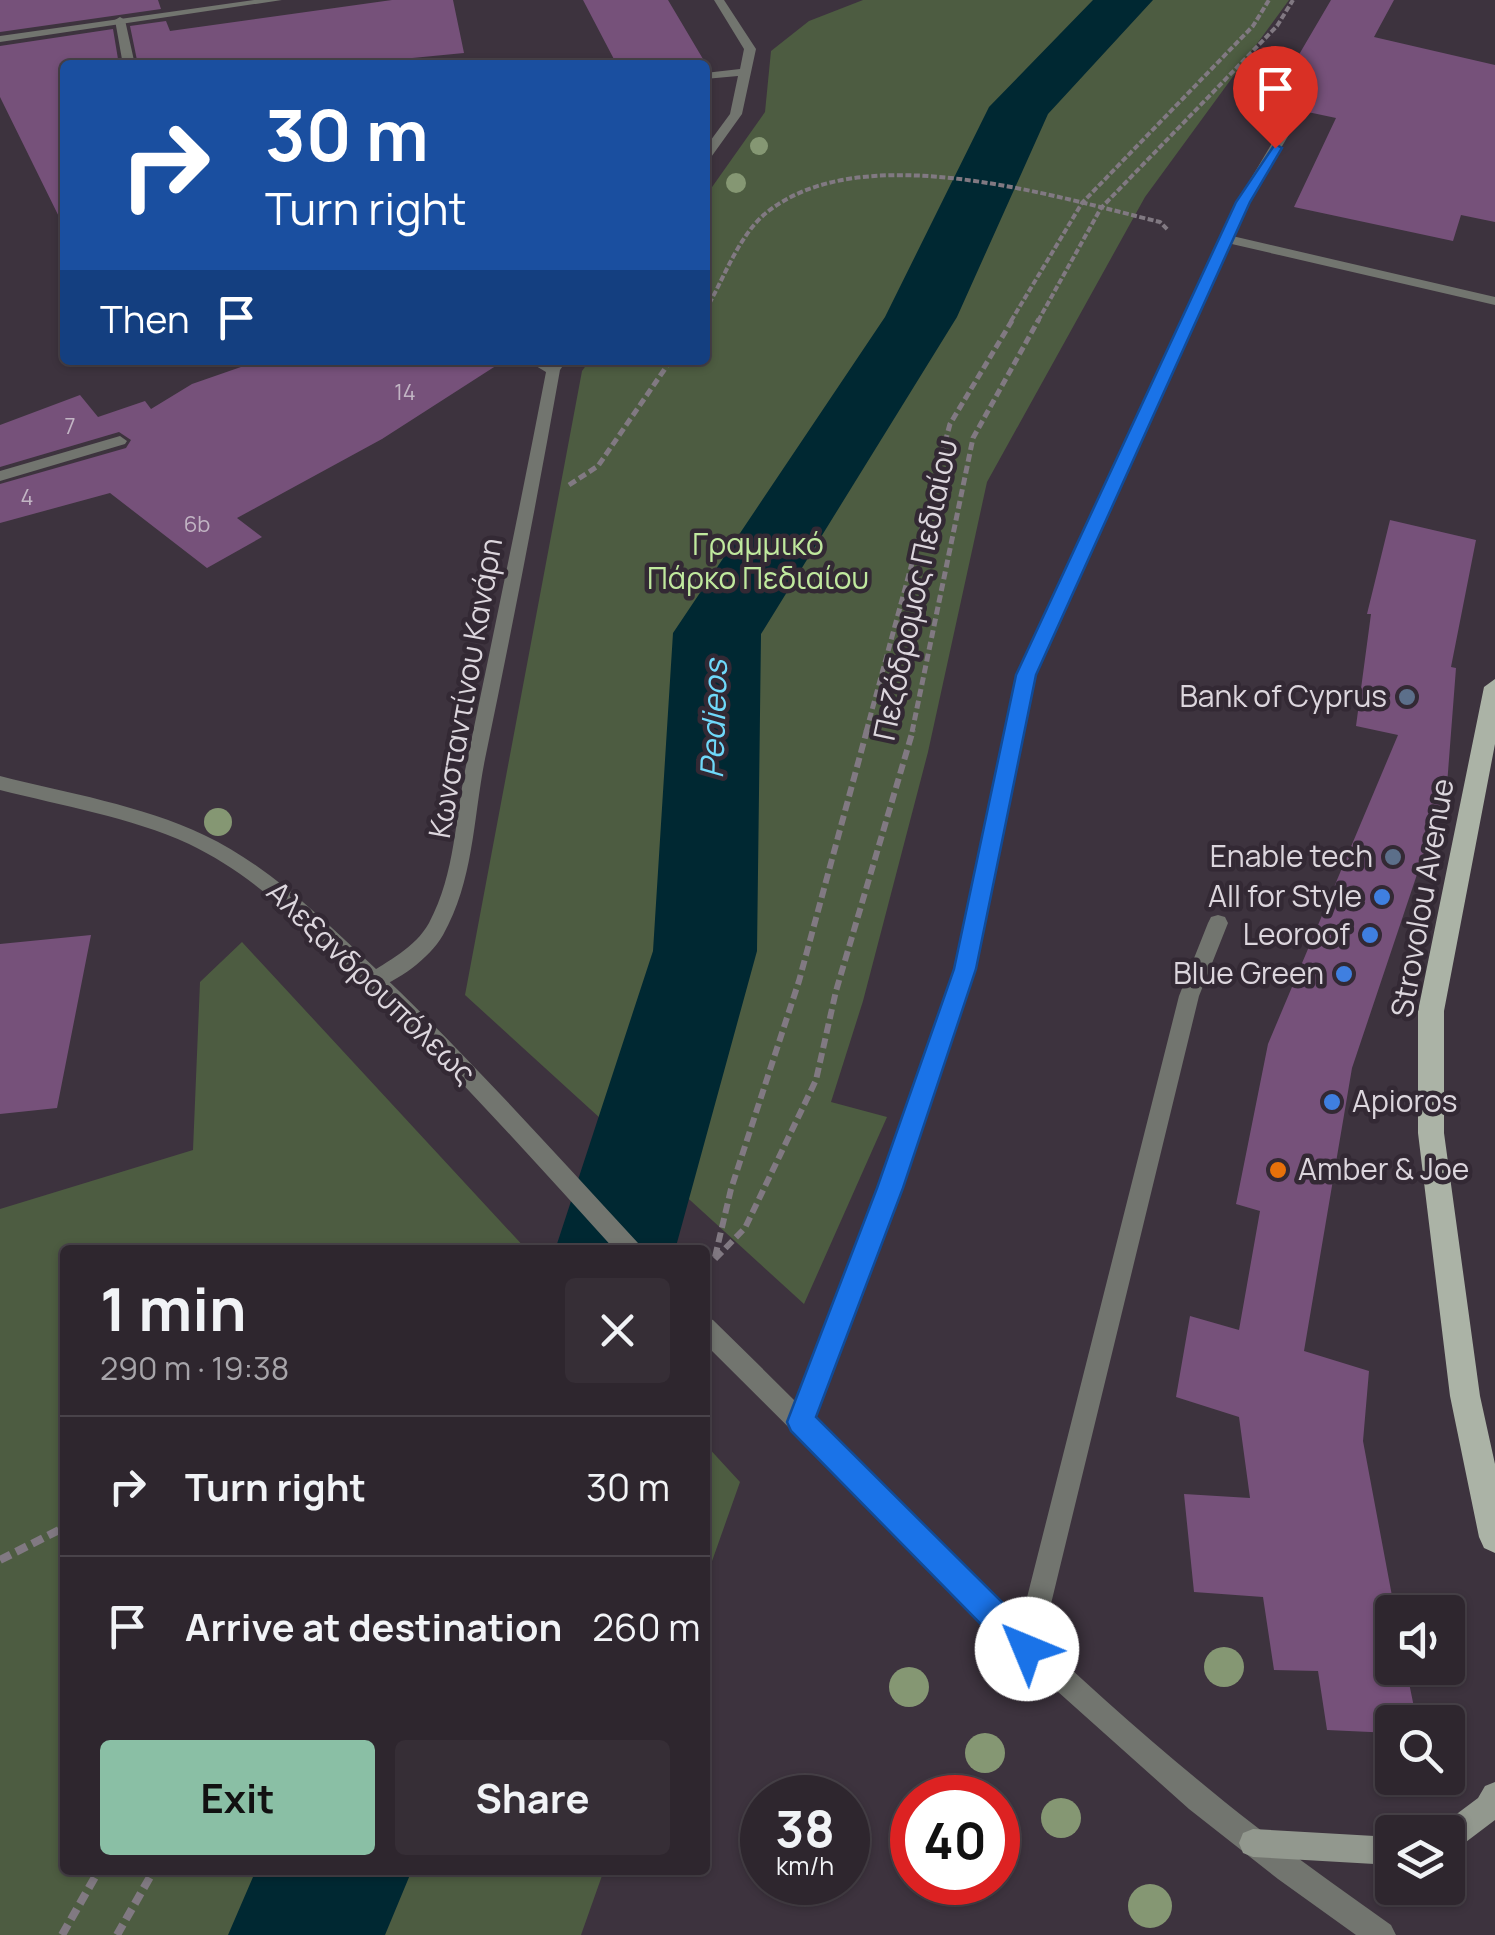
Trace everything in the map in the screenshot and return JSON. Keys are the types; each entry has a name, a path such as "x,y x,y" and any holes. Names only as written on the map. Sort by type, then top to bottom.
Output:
{"main road":[{"name":"Strovolou Avenue","path":"1495,686 1431,1011 1430,1133 1464,1396 1495,1537"},
{"path":"1465,1825 1488,1808 1495,1796"},
{"path":"1253,1843 1375,1851"}],"street":[{"path":"0,39 277,0"},
{"path":"710,151 736,114 750,49 719,0"},
{"path":"120,20 128,60"},
{"path":"710,76 746,72"},
{"path":"800,1422 890,1188 965,969 1026,675 1243,202 1291,121"},
{"path":"1228,239 1495,300"},
{"name":"Κωνσταντίνου Κανάρη","path":"372,982 434,934 461,874 475,765 498,671 556,365"},
{"path":"0,476 120,440"},
{"name":"Αλεξανδρουπόλεως","path":"0,783 128,815 195,839 250,870 297,907 445,1048 625,1245"},
{"path":"1027,1649 1189,996 1218,923"},
{"path":"710,1333 1027,1649 1253,1843 1380,1935"}],"path":[{"path":"1082,203 1253,26 1269,0"},
{"name":"Πεζόδρομος Πεδιαίου","path":"1082,203 950,424 799,981 730,1189 715,1259 745,1228 816,1080 836,991 910,742 973,438 1101,208 1278,26 1293,0"},
{"path":"710,302 763,216 802,189 850,177 987,182 1160,222 1168,230"},
{"path":"526,512 598,466 668,365"},
{"path":"0,1560 60,1530"},
{"path":"62,1935 96,1875"},
{"path":"117,1935 151,1875"}],"green space":[{"name":"Γραμμικό Πάρκο Πεδιαίου","path":"863,0 1289,0 1145,197 987,482 928,752 863,1001 831,1102 887,1117 804,1304 465,995 582,371 586,365 710,365 710,190 765,112 771,51 809,21"},
{"path":"242,942 522,1245 60,1245 60,1875 602,1875 581,1935 0,1935 0,1209 193,1150 200,982"},
{"path":"710,1449 740,1482 710,1567"}],"building":[{"path":"0,0 158,0 161,9 0,32"},
{"path":"392,0 453,0 464,53 392,60 137,60 130,26 166,21 170,31"},
{"path":"583,0 668,0 703,59 689,60 614,60"},
{"path":"1331,0 1394,0 1374,37 1495,65 1495,222 1461,215 1453,241 1294,207 1336,118 1270,104"},
{"path":"113,29 118,60 60,60 60,219 0,97 0,46"},
{"path":"247,365 497,365 382,439 237,518 262,537 207,568 110,493 0,523 0,484 126,448 131,440 119,432 0,467 0,425 80,395 98,417 145,401 151,409 192,384"},
{"path":"1390,520 1476,540 1451,667 1456,668 1447,785 1352,1068 1304,1351 1369,1371 1363,1441 1392,1595 1375,1595 1375,1685 1409,1685 1414,1705 1375,1705 1375,1732 1327,1730 1318,1671 1274,1670 1263,1597 1194,1592 1184,1494 1250,1498 1239,1417 1176,1397 1190,1316 1239,1330 1260,1211 1236,1204 1268,1044 1398,735 1356,726 1371,614 1367,614"},
{"path":"91,935 57,1108 0,1114 0,944"}],"waterway":[{"name":"Pedieos","path":"617,1245 705,951 717,633 921,317 1020,107 1125,0"},
{"name":"Pedieos","path":"305,1935 335,1875"}],"place":[{"name":"Bank of Cyprus","path":"1407,697"},
{"name":"Enable tech","path":"1393,857"},
{"name":"All for Style","path":"1382,897"},
{"name":"Leoroof","path":"1370,935"},
{"name":"Blue Green","path":"1344,974"},
{"name":"Apioros","path":"1332,1102"},
{"name":"Amber & Joe","path":"1278,1170"}],"route":[{"path":"1027,1649 800,1422 890,1188 965,969 1026,675 1243,202 1275,148"}]}
